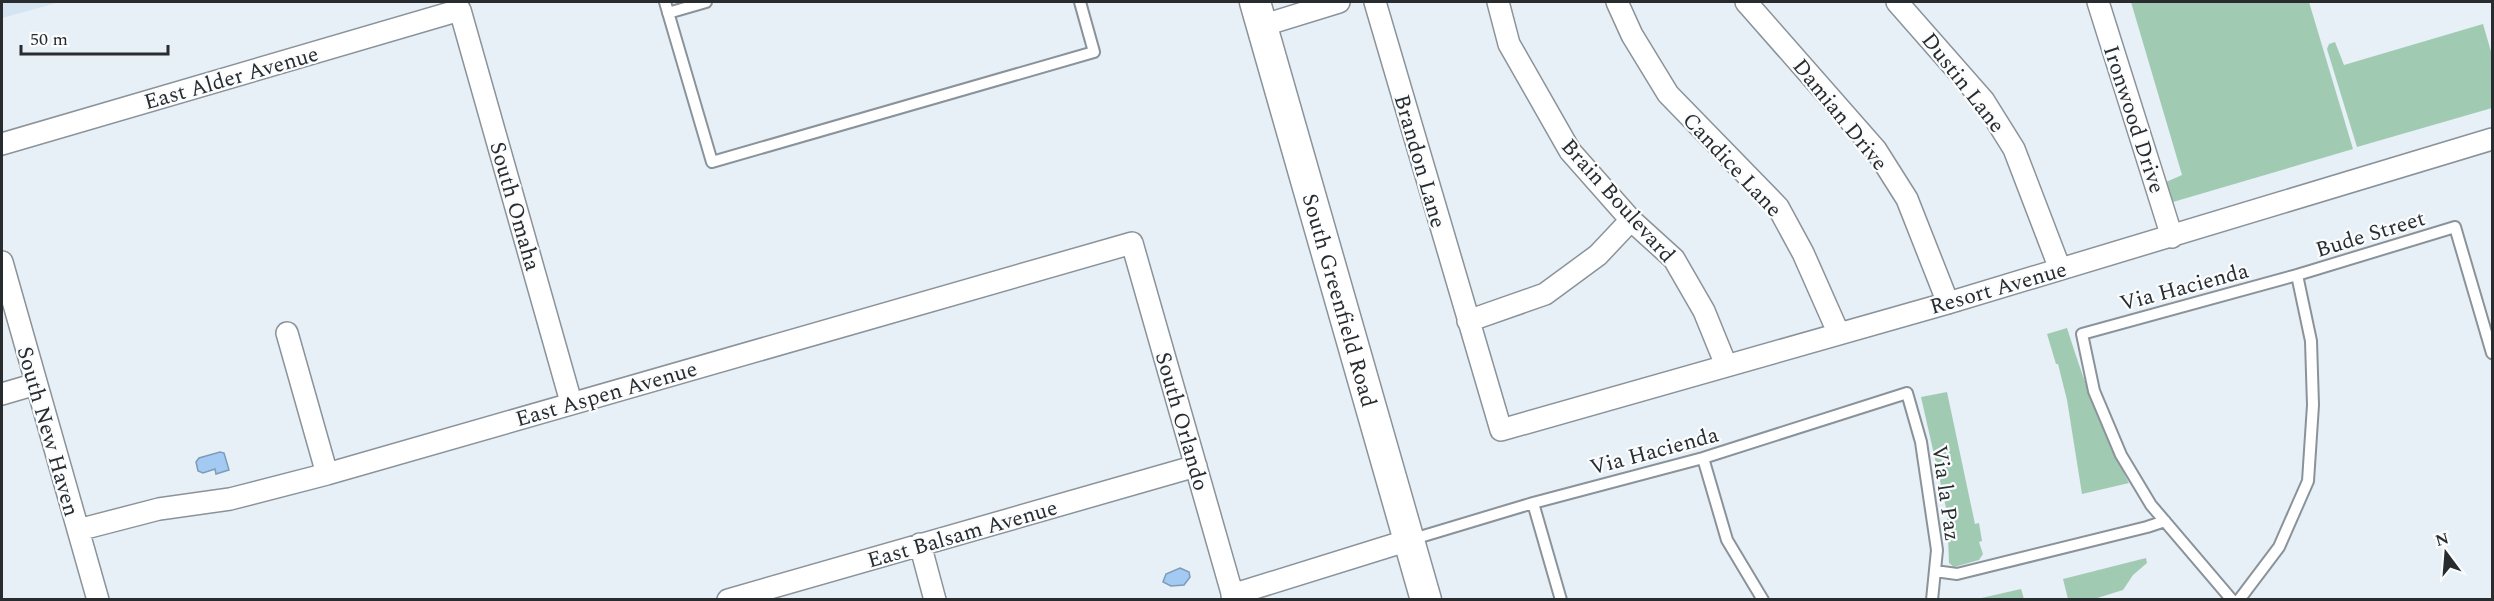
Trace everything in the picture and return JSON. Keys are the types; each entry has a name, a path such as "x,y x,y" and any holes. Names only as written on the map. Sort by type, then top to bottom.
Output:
{"main road":[{"name":"South Greenfield Road","path":"1258,14 1426,600"}],"street":[{"path":"1258,14 1339,2"},
{"name":"Brandon Lane","path":"1375,2 1501,430"},
{"name":"Brain Boulevard","path":"1498,2 1509,44 1570,151 1631,220 1674,259 1704,311 1726,365"},
{"name":"Candice Lane","path":"1617,2 1632,35 1668,94 1778,207 1803,253 1838,333"},
{"name":"Damian Drive","path":"1746,2 1876,150 1906,199 1948,303"},
{"name":"Ironwood Drive","path":"2098,2 2172,237"},
{"name":"Dustin Lane","path":"1901,3 1984,100 2014,149 2060,269"},
{"name":"East Alder Avenue","path":"2,144 460,10"},
{"name":"South Omaha","path":"460,10 571,402"},
{"name":"Resort Avenue","path":"1501,430 1948,303 2493,139"},
{"path":"1468,321 1545,294 1598,255 1631,220"},
{"name":"East Aspen Avenue","path":"78,530 159,509 230,499 327,474 571,402 1132,243"},
{"name":"South Orlando","path":"1132,243 1233,597"},
{"name":"South New Haven","path":"2,262 98,600"},
{"path":"287,333 327,474"},
{"path":"2,394 36,384"},
{"name":"East Balsam Avenue","path":"729,600 1196,466"},
{"path":"1233,597 1409,540"},
{"path":"920,544 935,600"}],"lane":[{"path":"706,2 667,7 711,162 1094,52 1080,2"},
{"name":"Bude Street","path":"2297,275 2455,227 2493,353"},
{"path":"2239,600 2279,547 2307,481 2313,405 2311,341 2297,275"},
{"name":"Via Hacienda","path":"2164,521 2151,505 2121,455 2094,391 2082,334 2297,275"},
{"name":"Via Hacienda","path":"1409,540 1533,503 1703,458 1907,393"},
{"name":"Via la Paz","path":"1907,393 1921,442 1937,550 1932,600"},
{"path":"1703,458 1727,540 1763,600"},
{"path":"1533,503 1561,600"},
{"path":"1935,571 1957,573 2164,521 2232,600"}],"shaded area":[{"path":"2,2 60,2 2,18"}],"green space":[{"path":"2131,2 2309,2 2353,149 2173,202 2166,182 2182,175"},
{"path":"2483,24 2492,55 2492,108 2357,147 2327,49 2329,44 2335,42 2344,65"},
{"path":"2067,328 2094,407 2129,483 2082,494 2067,400 2058,364 2056,364 2047,334"},
{"path":"1947,392 1975,524 1979,523 1982,541 1979,542 1983,554 1979,560 1954,567 1949,563 1947,512 1921,397"},
{"path":"2146,558 2147,563 2133,575 2123,590 2094,599 2068,599 2063,579"},
{"path":"2021,589 2024,599 1977,599"}],"water":[{"path":"224,453 229,470 216,474 215,469 203,473 198,471 196,462 199,458"},
{"path":"1180,568 1189,572 1190,577 1184,585 1171,586 1163,582 1166,574"}]}
